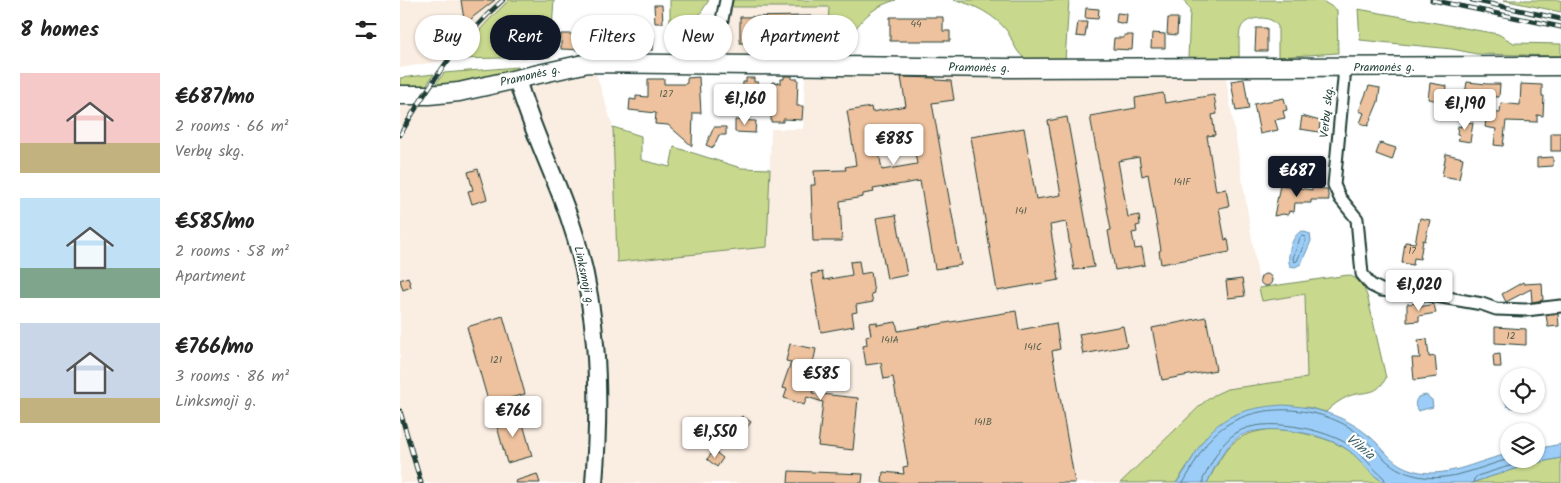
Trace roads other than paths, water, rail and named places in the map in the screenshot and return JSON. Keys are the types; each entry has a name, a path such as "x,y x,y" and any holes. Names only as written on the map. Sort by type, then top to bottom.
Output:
{"main road":[{"name":"Pramonės g.","path":"400,95 423,96 459,92 588,63 1007,68 1561,66"},
{"name":"Linksmoji g.","path":"517,79 526,107 570,218 588,290 593,320 598,402 594,483"}],"street":[{"path":"712,64 726,0"},
{"name":"Verbų skg.","path":"1344,67 1334,185 1340,198 1357,219 1362,274 1366,280 1381,290 1436,296 1482,304 1496,309 1526,310 1561,306"}],"water":[{"path":"1302,231 1310,234 1311,241 1301,264 1295,267 1290,266 1291,246 1295,236"},
{"path":"1426,395 1432,400 1433,407 1418,411 1415,405 1418,397"},
{"name":"Vilnia","path":"1283,405 1317,410 1339,417 1368,435 1396,462 1420,472 1432,473 1454,470 1500,456 1500,468 1518,468 1471,483 1386,483 1375,476 1353,454 1338,444 1295,431 1264,430 1251,432 1234,440 1221,457 1207,483 1176,483 1198,448 1214,429 1231,416 1262,407"},
{"path":"1561,444 1561,458 1545,461 1545,447"}],"railway":[{"path":"400,135 446,63 473,30 503,0"},
{"path":"1432,0 1561,27"},
{"path":"1472,0 1561,19"},
{"path":"400,411 421,483"}]}
